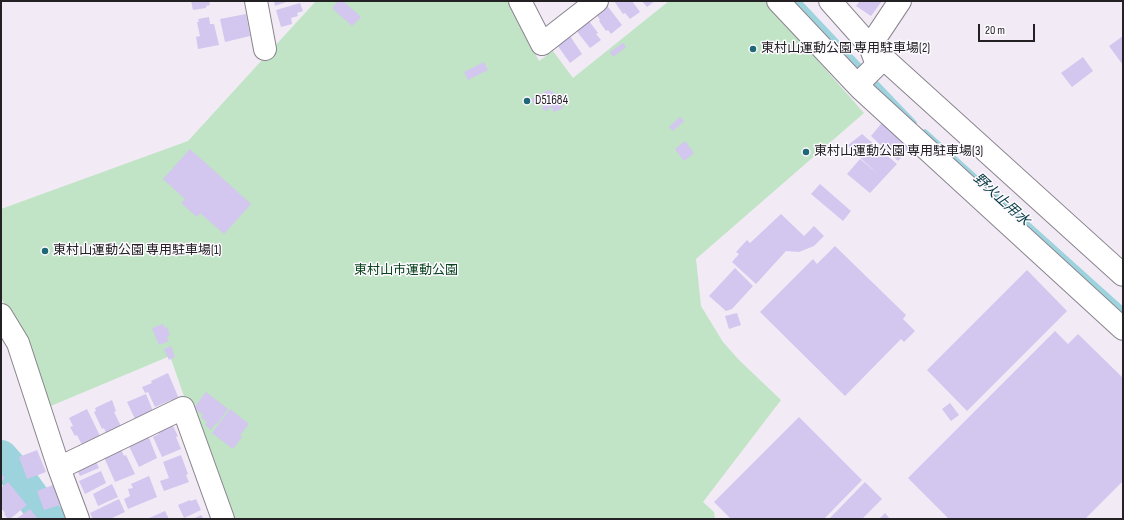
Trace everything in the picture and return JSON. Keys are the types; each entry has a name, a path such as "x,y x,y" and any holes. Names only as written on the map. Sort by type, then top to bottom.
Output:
{"street":[{"path":"256,1 265,49"},
{"path":"520,1 542,44 598,1"},
{"path":"778,1 868,70 1123,275"},
{"path":"830,1 868,70 1123,329"},
{"path":"868,70 900,1"},
{"path":"1,315 18,343 59,468 78,519"},
{"path":"59,468 183,408 223,519"}],"green space":[{"name":"東村山市運動公園","path":"316,1 508,1 539,61 553,51 573,78 669,1 765,1 864,113 696,259 701,306 723,342 739,360 781,400 703,502 714,512 715,519 227,519 170,356 46,408 27,340 1,298 1,209 188,141"}],"building":[{"path":"191,1 209,1 210,5 206,6 206,8 193,10"},
{"path":"274,1 289,1 275,6"},
{"path":"338,1 343,1 361,17 352,26 332,8"},
{"path":"614,1 632,1 640,12 630,19 625,13 623,14"},
{"path":"642,1 655,1 647,7"},
{"path":"860,1 882,1 871,16 856,6"},
{"path":"300,3 303,11 297,13 298,16 291,18 292,24 281,27 276,10"},
{"path":"605,3 622,25 611,34 608,30 606,31 594,11"},
{"path":"246,14 250,36 225,42 220,19"},
{"path":"209,17 210,24 214,24 219,45 198,49 196,37 200,36 197,22 199,22 198,19"},
{"path":"586,17 598,33 596,34 601,40 590,48 575,29"},
{"path":"568,33 582,54 570,63 555,42"},
{"path":"1123,36 1123,65 1109,46"},
{"path":"623,43 626,47 613,57 610,52"},
{"path":"1083,57 1093,71 1072,87 1061,73"},
{"path":"484,62 488,70 468,80 464,72"},
{"path":"548,90 555,93 563,108 554,112 552,108 549,107 548,111 542,109 544,104 539,103 535,105 531,99"},
{"path":"680,117 684,121 673,131 669,127"},
{"path":"885,119 913,144 898,161 871,136"},
{"path":"862,134 897,164 870,193 847,174 860,159 878,174 847,146"},
{"path":"685,141 694,153 684,161 675,149"},
{"path":"190,149 251,204 224,234 200,213 197,217 181,203 185,199 163,179"},
{"path":"820,184 851,211 843,221 811,194"},
{"path":"781,214 804,236 814,226 824,236 814,246 799,252 786,251 756,284 732,262 739,254 736,252 747,240 750,243"},
{"path":"835,246 906,315 903,319 915,331 904,342 901,339 845,396 760,312 813,259 817,264"},
{"path":"735,268 753,286 732,309 726,311 709,296"},
{"path":"1027,270 1067,311 967,411 927,370"},
{"path":"737,313 741,325 729,329 725,316"},
{"path":"163,324 165,328 167,327 170,335 167,337 169,341 159,345 152,328"},
{"path":"1055,331 1068,344 1078,334 1123,378 1123,481 1085,519 949,519 908,478"},
{"path":"171,346 175,357 169,360 164,349"},
{"path":"168,373 180,401 173,404 171,400 155,407 148,392 145,393 142,387 152,383 151,381"},
{"path":"206,392 228,409 211,430 205,425 207,422 201,417 203,415 194,408"},
{"path":"146,394 153,411 135,419 127,402"},
{"path":"112,400 116,411 114,412 121,426 106,433 104,428 102,429 94,412 96,411 95,408"},
{"path":"950,403 959,415 951,421 942,409"},
{"path":"87,409 100,436 82,445 77,435 75,436 70,427 73,426 69,418"},
{"path":"230,409 249,424 240,435 242,437 233,449 212,433"},
{"path":"799,417 862,480 824,519 731,519 714,502"},
{"path":"171,422 178,436 176,437 181,449 162,457 153,437 159,434 157,429"},
{"path":"147,433 157,458 139,467 129,446"},
{"path":"120,447 124,456 126,455 135,474 115,482 103,455"},
{"path":"37,450 46,472 27,479 19,457"},
{"path":"181,455 188,474 186,475 189,482 164,491 160,481 169,478 163,462"},
{"path":"94,457 99,468 80,476 75,466"},
{"path":"101,471 106,483 85,494 79,481"},
{"path":"1,473 5,478 1,482"},
{"path":"149,476 157,497 128,509 124,499 130,496 128,489 133,488 131,484"},
{"path":"8,482 27,505 10,519 8,519 1,508 1,488"},
{"path":"865,482 882,499 862,519 829,519"},
{"path":"112,484 118,497 98,506 93,494"},
{"path":"53,485 60,505 44,510 37,491"},
{"path":"119,499 125,512 110,519 93,519 90,513"},
{"path":"196,499 201,510 184,518 178,505"},
{"path":"30,509 38,519 16,519"},
{"path":"165,511 169,519 147,519"},
{"path":"885,513 890,519 879,519"},
{"path":"201,515 204,519 193,519"}],"waterway":[{"name":"野火止用水","path":"798,1 864,71"},
{"name":"野火止用水","path":"870,77 914,123"},
{"name":"野火止用水","path":"925,132 1123,310"},
{"path":"1,457 15,473 48,519"}],"place":[{"name":"東村山運動公園 専用駐車場(2)","path":"753,49"},
{"name":"D51684","path":"527,101"},
{"name":"東村山運動公園 専用駐車場(3)","path":"806,152"},
{"name":"東村山運動公園 専用駐車場(1)","path":"45,251"}]}
